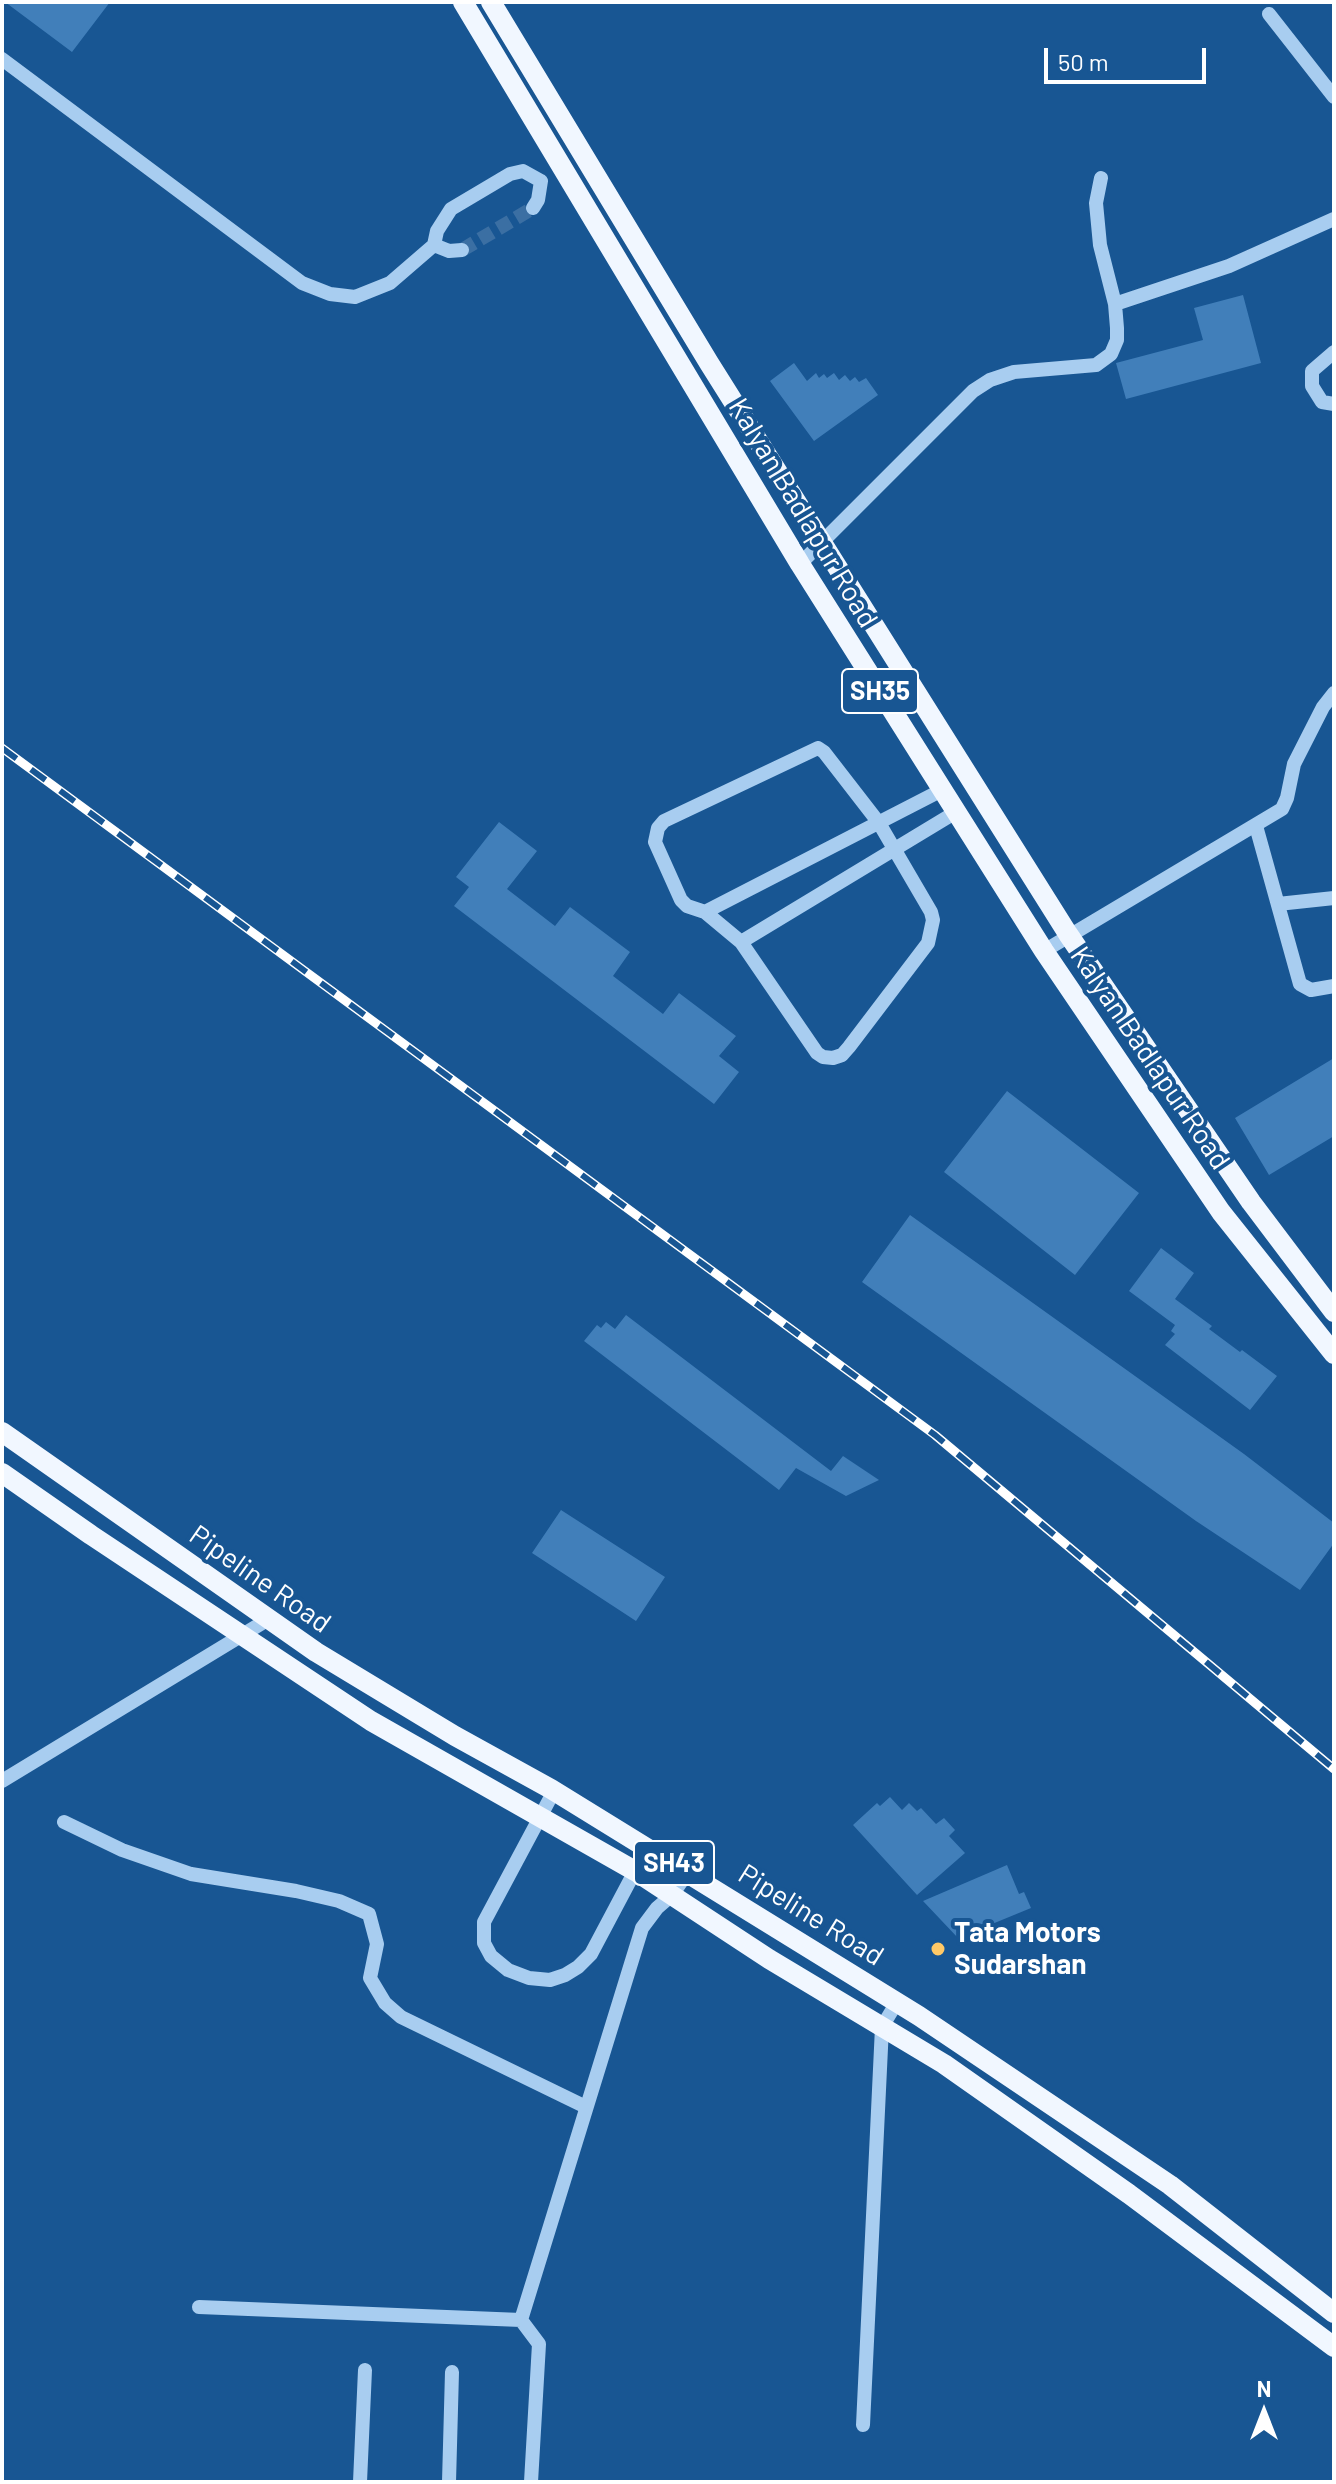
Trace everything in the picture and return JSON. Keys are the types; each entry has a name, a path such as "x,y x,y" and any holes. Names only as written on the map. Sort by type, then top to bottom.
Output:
{"main road":[{"name":"Kalyan Badlapur Road","path":"463,2 800,564 1044,951 1221,1212 1334,1354"},
{"name":"Kalyan Badlapur Road","path":"491,2 709,363 1068,934 1251,1202 1334,1312"},
{"path":"687,375 709,363"},
{"name":"Pipeline Road","path":"2,1432 316,1652 455,1736 554,1791 897,2002 1170,2185 1334,2313"},
{"name":"Pipeline Road","path":"2,1473 371,1721 635,1871 769,1959 944,2064 1129,2194 1334,2347"}],"street":[{"path":"1269,14 1334,97"},
{"path":"2,59 302,283 330,294 355,297 390,283 434,245 437,231 451,209 510,174 523,171 541,181"},
{"path":"541,181 565,169"},
{"path":"577,190 598,178"},
{"path":"800,564 973,391 990,380 1014,372 1096,365 1111,354 1117,340 1115,304 1100,245 1096,203 1101,178"},
{"path":"533,208 538,200 541,181"},
{"path":"1115,304 1229,266 1334,219"},
{"path":"434,245 449,251 462,250"},
{"path":"1334,352 1312,371 1312,386 1322,402 1334,404"},
{"path":"1044,951 1282,809 1294,764 1323,707 1334,693"},
{"path":"818,748 879,823 931,912 932,931 928,943 842,1055 823,1057 817,1053 741,942 705,912 687,906 681,900 655,842 658,828 664,821 818,748"},
{"path":"705,912 942,790"},
{"path":"741,942 956,812"},
{"path":"1256,826 1300,984 1311,990 1334,986"},
{"path":"1278,904 1334,898"},
{"path":"2,1781 267,1620"},
{"path":"554,1791 484,1922 484,1943 491,1956 508,1970 529,1978 550,1980 565,1975 591,1954 635,1871"},
{"path":"64,1822 122,1850 191,1874 296,1891 339,1901 369,1914 377,1944 370,1978 385,2003 401,2017 586,2107"},
{"path":"521,2320 642,1928 688,1872"},
{"path":"863,2425 882,2027 897,2002"},
{"path":"199,2307 521,2320"},
{"path":"521,2320 539,2344 531,2482"},
{"path":"360,2482 365,2370"},
{"path":"449,2482 452,2372"}],"building":[{"path":"5,2 110,2 72,52"},
{"path":"1243,295 1261,363 1126,399 1116,363 1203,340 1194,308"},
{"path":"794,363 807,381 816,373 819,378 824,374 827,378 834,373 839,380 845,375 850,381 855,377 859,382 866,378 878,395 814,441 770,381"},
{"path":"499,822 537,851 507,889 555,926 570,907 630,952 613,976 663,1014 679,993 736,1036 719,1056 739,1072 714,1104 454,906 469,887 456,877"},
{"path":"1334,1058 1334,1136 1269,1175 1235,1118"},
{"path":"1007,1091 1139,1193 1075,1275 944,1172"},
{"path":"910,1215 1244,1454 1334,1523 1334,1543 1300,1590 1196,1521 862,1282"},
{"path":"1161,1248 1194,1273 1175,1299 1212,1326 1209,1329 1277,1376 1250,1410 1165,1345 1175,1334 1171,1331 1175,1325 1129,1291"},
{"path":"626,1315 831,1471 843,1456 879,1480 846,1496 796,1468 779,1490 584,1341 597,1325 601,1328 606,1322 615,1329"},
{"path":"561,1510 665,1577 636,1621 532,1553"},
{"path":"890,1797 902,1810 909,1803 917,1811 921,1808 936,1824 944,1818 955,1830 949,1836 965,1853 917,1895 853,1825 877,1803 880,1806"},
{"path":"1007,1865 1019,1894 1024,1892 1031,1908 958,1938 923,1901"}],"tunnel":[{"path":"462,250 533,208"}],"railway":[{"path":"2,748 935,1435 1334,1769"}],"place":[{"name":"Tata Motors Sudarshan","path":"938,1949"}]}
